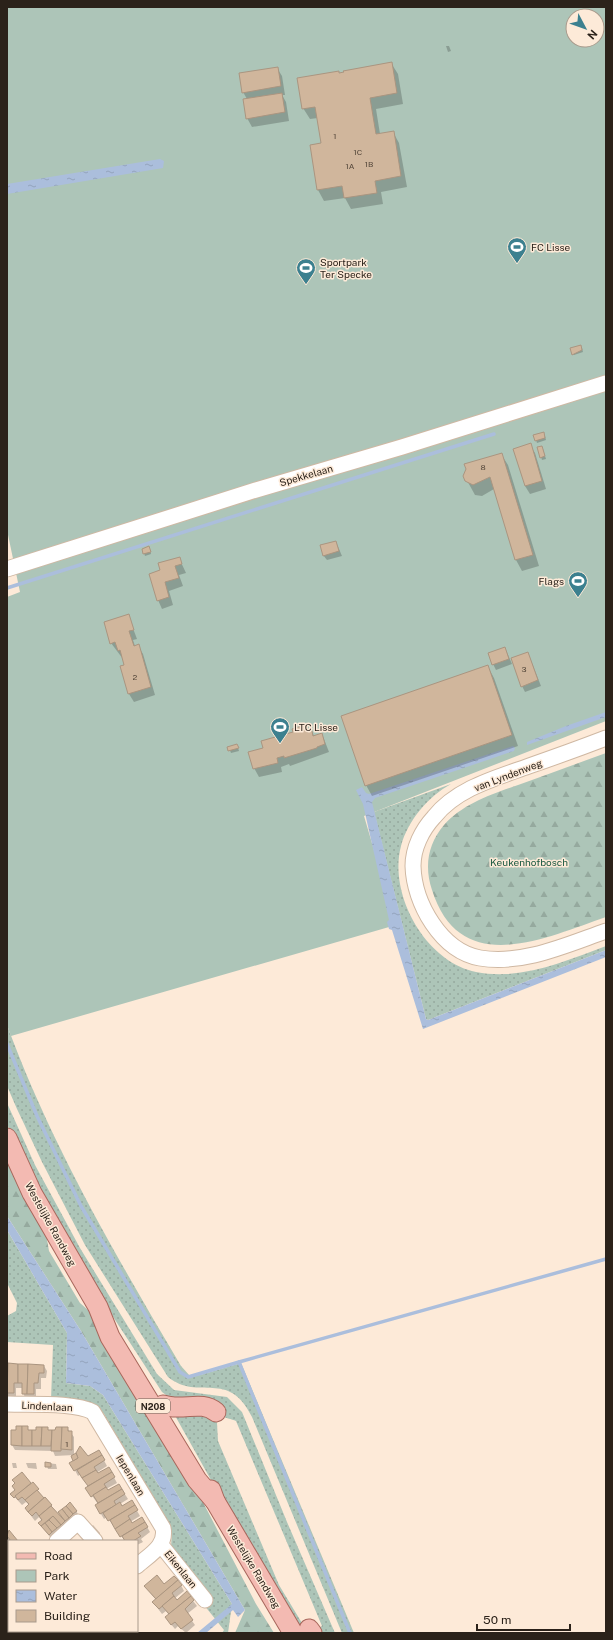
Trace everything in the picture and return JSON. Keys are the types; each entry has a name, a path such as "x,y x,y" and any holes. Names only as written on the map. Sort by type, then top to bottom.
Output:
{"main road":[{"name":"Westelijke Randweg","path":"7,1138 32,1193 98,1307 110,1337 197,1480 215,1501 305,1632"},
{"name":"Westelijke Randweg","path":"98,1307 118,1332 163,1405 204,1473 215,1501"},
{"path":"163,1405 175,1407 205,1406 210,1407 216,1412"}],"street":[{"name":"Spekkelaan","path":"7,569 256,490 402,447 606,383"},
{"name":"van Lyndenweg","path":"606,738 486,782 451,801 434,816 422,833 416,849 413,866 419,896 427,914 436,928 449,942 461,951 479,958 498,959 526,957 606,931"},
{"name":"Lindenlaan","path":"7,1404 86,1408"},
{"name":"Iepenlaan","path":"86,1408 94,1412 163,1528 165,1537 161,1545"},
{"path":"58,1540 78,1522 94,1540"},
{"name":"Eikenlaan","path":"138,1565 161,1545 205,1600"}],"green space":[{"name":"Sportpark Ter Specke","path":"7,7 606,7 606,721 364,816 396,925 11,1036 7,1025 7,597 20,592 7,530"},
{"name":"Keukenhofbosch","path":"606,753 606,917 557,934 532,941 507,945 483,943 462,935 445,918 432,890 428,872 431,848 434,840 444,825 463,809 485,797"},
{"path":"451,784 427,802 414,818 404,836 398,865 400,885 406,905 415,924 427,941 441,955 458,966 476,972 493,974 526,972 559,963 606,946 606,950 428,1020 426,1019 374,812"},
{"path":"7,1025 24,1070 64,1157 109,1241 181,1366 190,1376 200,1375 241,1363 354,1633 342,1633 252,1417 243,1402 233,1394 223,1389 191,1387 180,1384 168,1377 85,1245 42,1162 7,1086"},
{"path":"7,1103 35,1165 80,1248 157,1374 174,1390 227,1397 242,1412 335,1633 316,1633 315,1631 322,1626 236,1421 221,1415 213,1403 208,1399 194,1397 180,1400 169,1397 162,1392 108,1309 19,1151 7,1124"},
{"path":"7,1162 46,1234 49,1251 80,1303 96,1317 182,1462 256,1604 274,1633 235,1633 245,1610 81,1331 7,1216"},
{"path":"7,1230 67,1333 66,1383 90,1386 103,1395 232,1604 228,1633 222,1633 224,1630 164,1555 171,1547 172,1532 104,1414 95,1406 51,1400 53,1345 7,1342 7,1316 16,1311 17,1303 7,1283"},
{"path":"173,1412 212,1415 217,1423 218,1441 279,1585 308,1633 302,1633 216,1489"}],"water":[{"path":"160,159 164,161 163,168 7,194 7,184"},
{"path":"606,712 606,717 527,745 527,742"},
{"path":"513,746 515,748 514,751 375,798 372,802 426,1019 428,1020 606,950 606,957 423,1029 392,930 389,929 387,922 389,920 363,804 356,790 362,787 366,793 369,794"},
{"path":"7,1216 81,1331 245,1610 238,1617 233,1610 206,1633 197,1633 232,1604 103,1395 90,1386 66,1383 67,1333 7,1230"}],"building":[{"path":"392,62 397,93 370,98 376,134 394,131 401,176 375,181 377,193 344,198 342,186 317,190 310,145 321,143 315,107 302,109 297,78 339,71 339,73"},
{"path":"278,67 281,86 242,93 239,73"},
{"path":"282,93 285,112 246,119 243,99"},
{"path":"581,345 582,350 572,355 570,348"},
{"path":"544,432 545,438 535,441 533,435"},
{"path":"531,443 542,481 525,486 513,449"},
{"path":"542,446 545,456 540,458 537,447"},
{"path":"502,453 533,555 515,560 490,477 473,485 465,481 463,476 466,469 464,464"},
{"path":"336,541 339,551 323,556 320,545"},
{"path":"149,546 151,552 143,554 142,549"},
{"path":"180,557 182,564 175,566 179,578 165,582 169,597 157,601 149,574 160,570 158,563"},
{"path":"129,614 134,630 129,631 134,646 139,644 151,687 128,694 120,666 124,665 120,650 118,651 115,642 110,644 104,622"},
{"path":"505,647 509,659 492,665 488,653"},
{"path":"528,652 538,680 521,687 511,658"},
{"path":"488,665 512,735 365,786 341,716"},
{"path":"305,725 308,730 307,732 312,731 313,736 322,733 325,744 317,748 284,758 284,756 277,758 278,763 253,769 248,752 263,748 261,741 293,732 292,729"},
{"path":"237,744 239,748 228,751 227,747"},
{"path":"7,1363 8,1363 7,1393"},
{"path":"8,1363 18,1364 18,1383 14,1383 14,1393 7,1393"},
{"path":"18,1364 28,1364 27,1394 22,1394 22,1383 18,1383"},
{"path":"28,1364 44,1365 44,1373 39,1373 38,1383 34,1383 34,1394 27,1394"},
{"path":"16,1426 22,1426 22,1446 11,1445 11,1430 16,1430"},
{"path":"22,1426 28,1426 28,1430 32,1430 32,1446 22,1446"},
{"path":"36,1427 42,1427 41,1446 32,1446 32,1430 36,1430"},
{"path":"42,1427 48,1427 48,1430 52,1430 51,1446 41,1446"},
{"path":"56,1427 62,1427 61,1451 51,1451 52,1430 55,1430"},
{"path":"62,1427 68,1427 68,1431 72,1431 72,1450 61,1449"},
{"path":"80,1446 88,1456 99,1450 102,1455 74,1471 69,1463 78,1458 76,1453"},
{"path":"76,1453 78,1458 73,1461 71,1456"},
{"path":"102,1455 105,1460 94,1467 96,1470 82,1478 77,1470"},
{"path":"45,1462 51,1463 51,1467 45,1467"},
{"path":"109,1467 112,1472 88,1486 82,1478 96,1470 98,1473"},
{"path":"22,1472 31,1483 14,1498 10,1494 15,1490 12,1486 15,1483 12,1480"},
{"path":"112,1472 115,1477 104,1484 106,1487 91,1497 85,1488"},
{"path":"33,1482 39,1489 25,1500 22,1497 18,1500 15,1496"},
{"path":"119,1484 122,1489 98,1503 93,1495 106,1487 108,1490"},
{"path":"122,1489 125,1494 114,1501 116,1505 100,1514 95,1505"},
{"path":"37,1490 44,1498 28,1512 25,1508 29,1504 25,1500"},
{"path":"45,1497 52,1505 39,1516 36,1512 32,1516 28,1512"},
{"path":"132,1500 135,1505 108,1521 103,1513 120,1502 122,1506"},
{"path":"70,1502 77,1511 73,1514 66,1506"},
{"path":"135,1505 138,1510 128,1516 130,1519 115,1529 110,1520"},
{"path":"51,1506 65,1521 61,1525 53,1516 41,1526 38,1523 42,1520 39,1516"},
{"path":"66,1506 73,1514 69,1518 62,1509"},
{"path":"62,1509 69,1518 65,1521 58,1512"},
{"path":"53,1516 61,1525 57,1528 49,1520"},
{"path":"142,1517 145,1522 120,1537 115,1529 130,1519 132,1523"},
{"path":"49,1520 57,1528 52,1532 45,1523"},
{"path":"145,1522 148,1527 138,1533 141,1536 135,1540 124,1540 122,1536"},
{"path":"45,1523 52,1532 49,1535 41,1526"},
{"path":"9,1530 17,1540 10,1540 7,1536"},
{"path":"7,1552 8,1568 7,1567"},
{"path":"157,1575 164,1584 174,1576 178,1580 156,1599 144,1586"},
{"path":"178,1580 182,1585 172,1593 174,1596 159,1609 152,1602"},
{"path":"187,1591 191,1596 169,1614 162,1606 174,1596 177,1600"},
{"path":"191,1596 194,1600 185,1609 193,1620 181,1629 175,1622 171,1625 165,1617"},
{"path":"7,1615 8,1632 7,1631"}],"waterway":[{"path":"7,588 494,434"},
{"path":"7,1044 37,1116 81,1206 180,1372 188,1377 239,1362"},
{"path":"350,1633 239,1362 606,1259"}],"place":[{"name":"FC Lisse","path":"517,264"},
{"name":"Sportpark Ter Specke","path":"306,285"},
{"name":"Flags","path":"578,598"},
{"name":"LTC Lisse","path":"280,744"}]}
